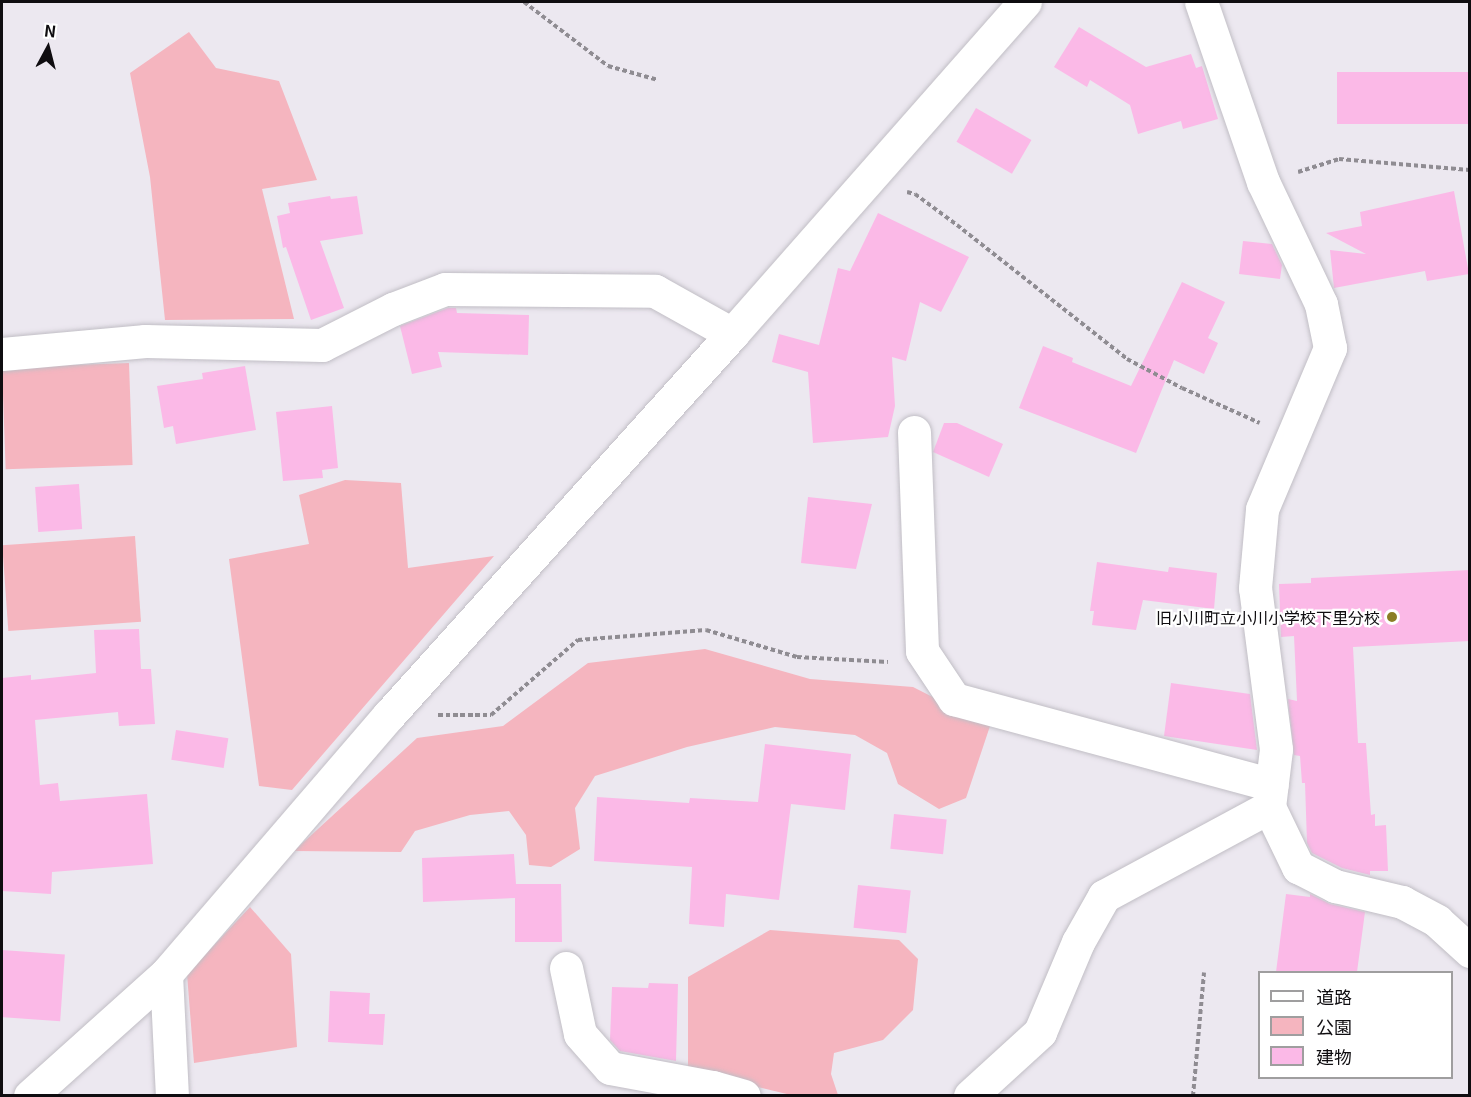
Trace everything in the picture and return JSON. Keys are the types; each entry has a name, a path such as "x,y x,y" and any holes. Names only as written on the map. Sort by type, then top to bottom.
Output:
{"street":[{"path":"30,1095 166,974 389,715 732,334 1025,2"},
{"path":"1201,2 1263,182 1321,304 1330,348 1262,509 1255,588 1276,749 1270,796 1298,867 1335,886 1402,902 1437,921 1470,951"},
{"path":"2,354 145,341 322,345 393,309 445,289 654,291 732,334"},
{"path":"914,432 922,651 954,699 1270,796"},
{"path":"970,1095 1040,1032 1078,942 1104,896 1270,796"},
{"path":"566,968 580,1034 610,1068 744,1095"},
{"path":"166,974 172,1095"}],"path":[{"path":"524,2 608,66 658,80"},
{"path":"1263,182 1339,159 1470,170"},
{"path":"866,180 915,194 1126,359 1182,388 1292,437"},
{"path":"389,715 491,715 578,640 706,630 797,657 930,664"},
{"path":"1193,1095 1204,972"}],"green space":[{"path":"189,32 216,68 279,81 317,180 262,189 294,319 165,320 150,177 130,73"},
{"path":"129,363 133,465 6,469 2,367"},
{"path":"345,480 401,483 408,568 494,556 292,790 259,786 229,559 309,544 299,495"},
{"path":"135,536 141,622 8,631 2,545"},
{"path":"705,649 810,679 913,687 990,726 966,798 939,809 898,784 887,753 855,735 775,727 687,747 595,776 575,808 580,849 551,867 529,865 526,835 509,811 470,815 415,831 401,852 294,851 417,738 503,726 588,663"},
{"path":"250,907 291,954 297,1047 194,1063 187,974"},
{"path":"770,930 899,940 918,959 913,1010 883,1040 834,1053 831,1074 838,1095 791,1095 688,1070 688,977"}],"building":[{"path":"1079,27 1146,67 1191,54 1196,68 1202,66 1218,119 1183,129 1181,121 1138,134 1130,105 1090,80 1087,87 1054,67"},
{"path":"1337,72 1470,72 1470,124 1337,124"},
{"path":"976,108 1031,140 1012,174 956,142"},
{"path":"1454,191 1469,274 1427,281 1425,271 1334,288 1330,250 1366,254 1326,233 1362,226 1360,212"},
{"path":"330,196 331,199 357,196 363,234 320,241 344,308 311,320 286,247 283,248 277,216 290,213 288,203"},
{"path":"878,213 969,257 941,312 920,302 906,361 892,357 895,406 888,437 813,443 808,372 772,362 779,334 819,345 838,268 850,271"},
{"path":"1243,241 1272,244 1282,265 1280,279 1239,274"},
{"path":"1182,282 1225,302 1208,338 1218,343 1204,374 1174,360 1136,453 1019,408 1043,346 1073,358 1072,362 1131,386"},
{"path":"448,308 456,308 457,313 529,315 528,355 438,352 442,367 412,374 400,326"},
{"path":"245,366 256,430 176,444 173,426 164,428 157,386 203,379 202,373"},
{"path":"332,406 338,468 322,470 323,478 283,481 276,412"},
{"path":"944,423 957,423 1003,444 989,477 933,452"},
{"path":"79,484 82,529 38,532 35,487"},
{"path":"808,497 872,504 856,569 801,563"},
{"path":"1097,562 1168,572 1169,567 1217,573 1214,609 1143,600 1136,630 1092,625 1094,611 1090,611"},
{"path":"1470,570 1470,641 1353,647 1358,743 1366,743 1371,815 1375,814 1375,826 1386,825 1388,871 1370,871 1370,875 1342,868 1312,853 1307,843 1305,783 1302,783 1300,756 1294,755 1288,699 1297,701 1294,636 1281,637 1279,584 1311,583 1311,578"},
{"path":"139,629 141,669 151,669 155,724 119,726 118,712 35,720 40,785 58,783 60,801 147,794 153,864 52,872 51,894 2,891 2,678 31,675 31,680 96,673 94,630"},
{"path":"1171,683 1250,694 1257,750 1164,736"},
{"path":"176,730 228,738 224,768 171,760"},
{"path":"765,744 851,754 845,810 791,804 779,900 726,894 724,927 689,924 692,867 594,861 597,797 689,803 690,798 758,802"},
{"path":"894,814 947,820 943,854 890,849"},
{"path":"514,854 516,884 561,884 562,942 515,942 515,898 423,902 422,858"},
{"path":"858,885 911,891 906,933 854,928"},
{"path":"1286,894 1310,897 1310,894 1330,904 1365,912 1357,971 1276,971"},
{"path":"2,950 65,954 60,1021 2,1017"},
{"path":"649,983 678,984 676,1061 620,1051 610,1040 612,987 648,988"},
{"path":"330,991 370,993 369,1014 385,1014 383,1045 328,1042"}],"place":[{"name":"旧小川町立小川小学校下里分校","path":"1392,617"}]}
